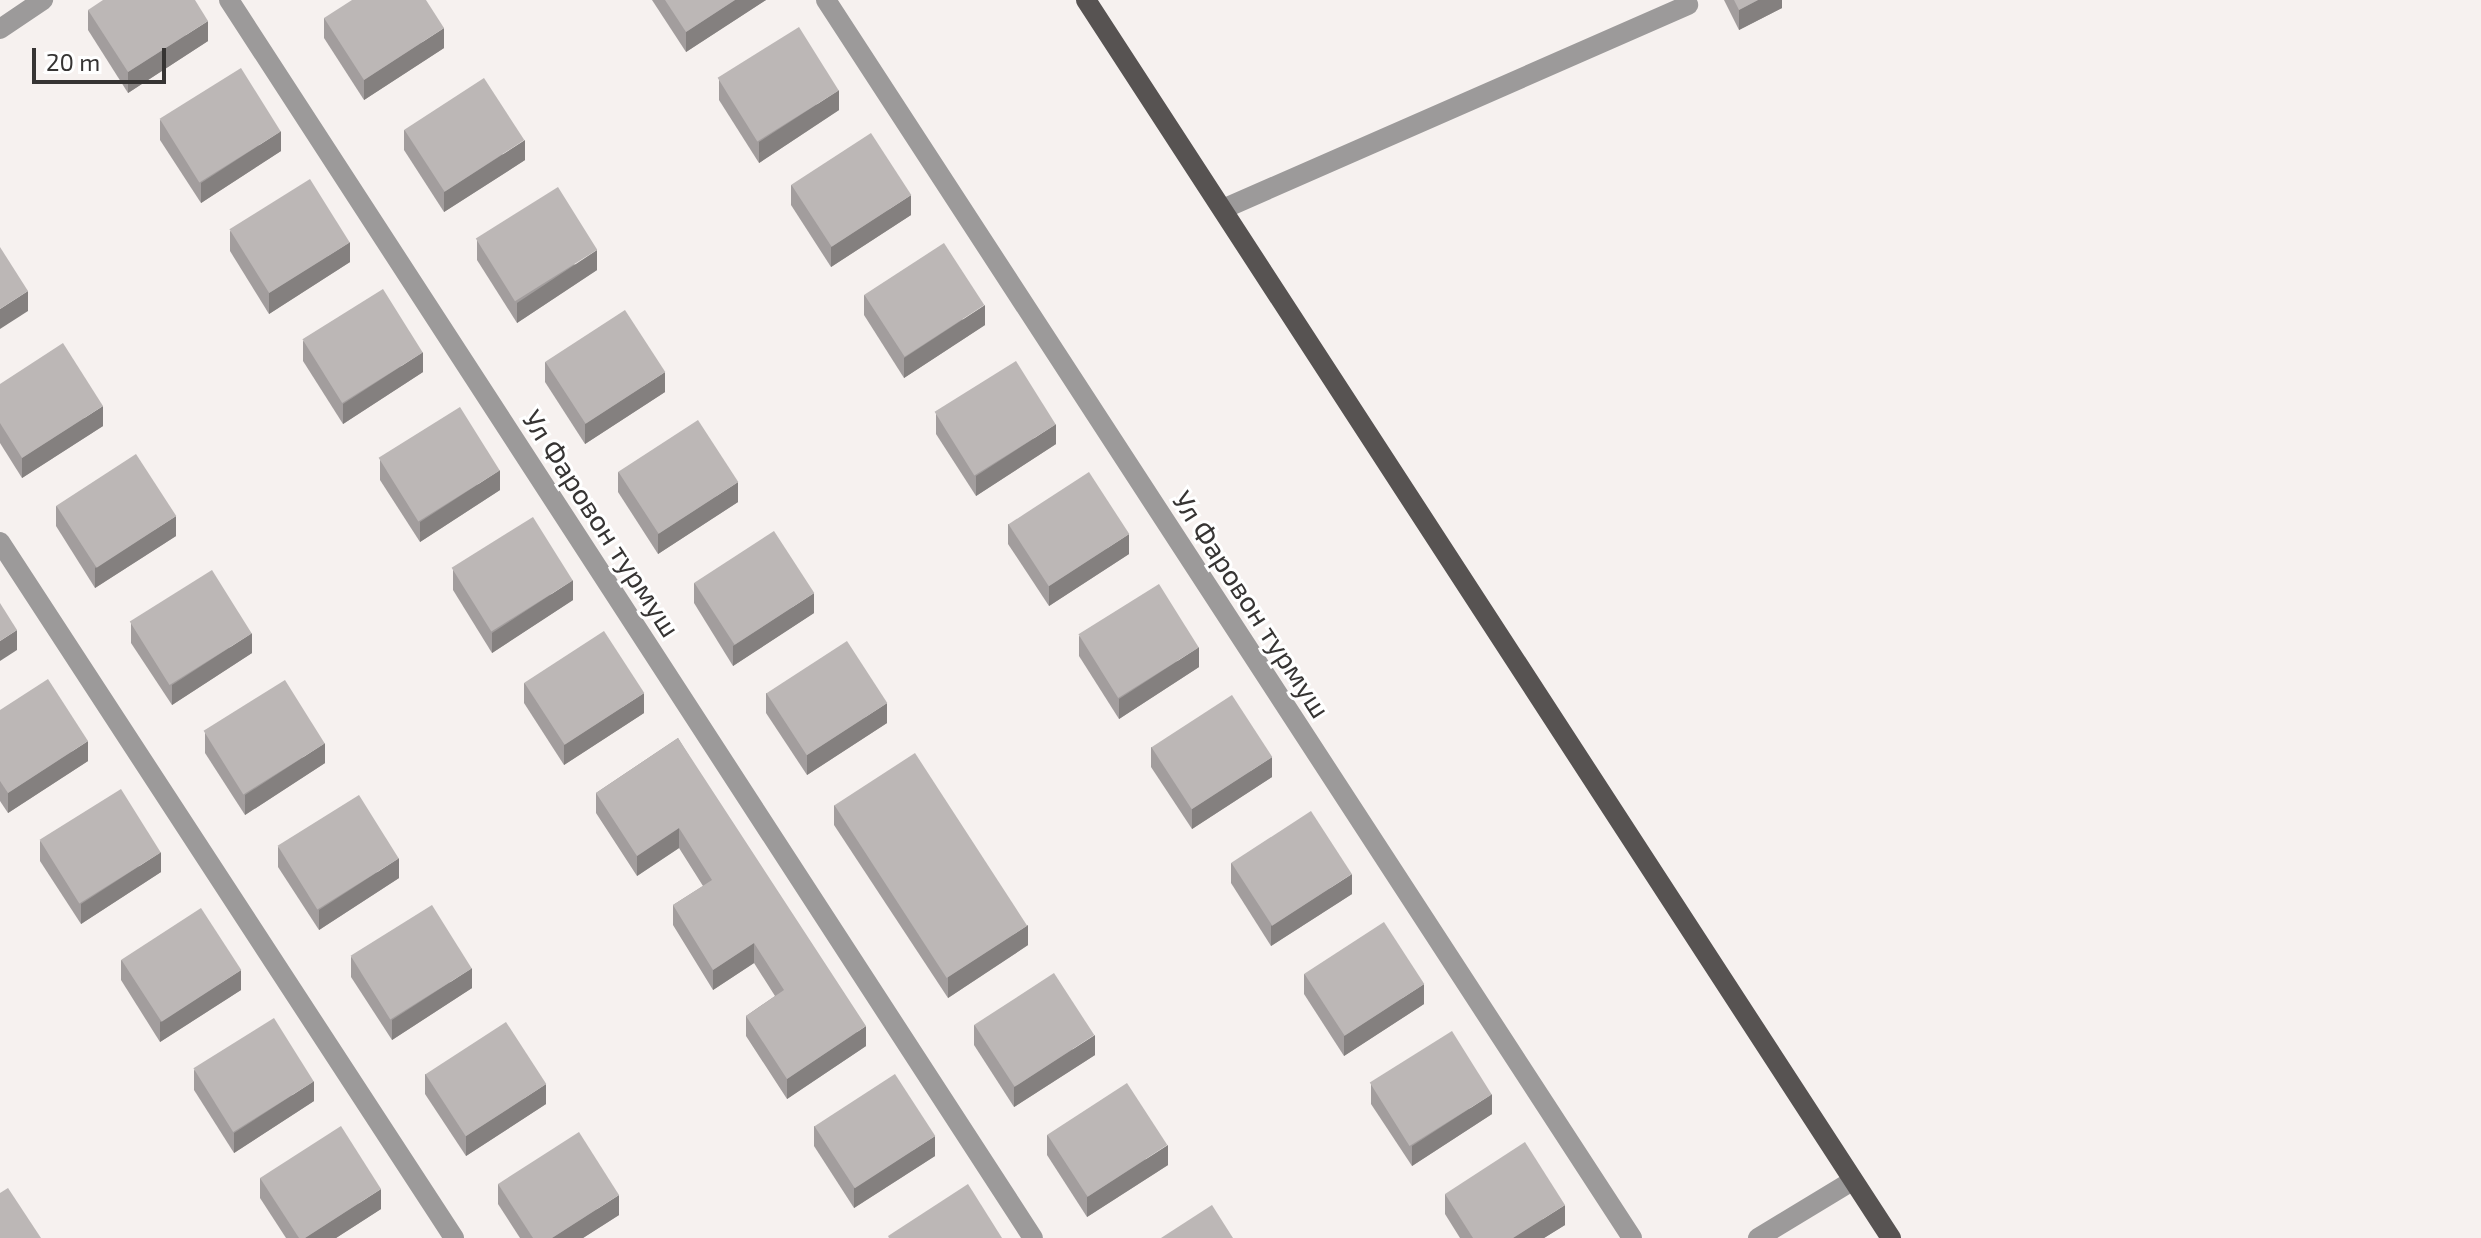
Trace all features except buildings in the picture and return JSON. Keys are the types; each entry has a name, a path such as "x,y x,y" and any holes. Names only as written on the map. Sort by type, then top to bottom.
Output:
{"main road":[{"path":"1086,0 1891,1238"}],"street":[{"path":"0,29 43,0"},
{"name":"Ул Фаровон турмуш","path":"229,0 1033,1238"},
{"name":"Ул Фаровон турмуш","path":"826,0 1632,1238"},
{"path":"1223,209 1688,5"},
{"path":"0,542 454,1238"},
{"path":"1758,1238 1852,1181"}]}
